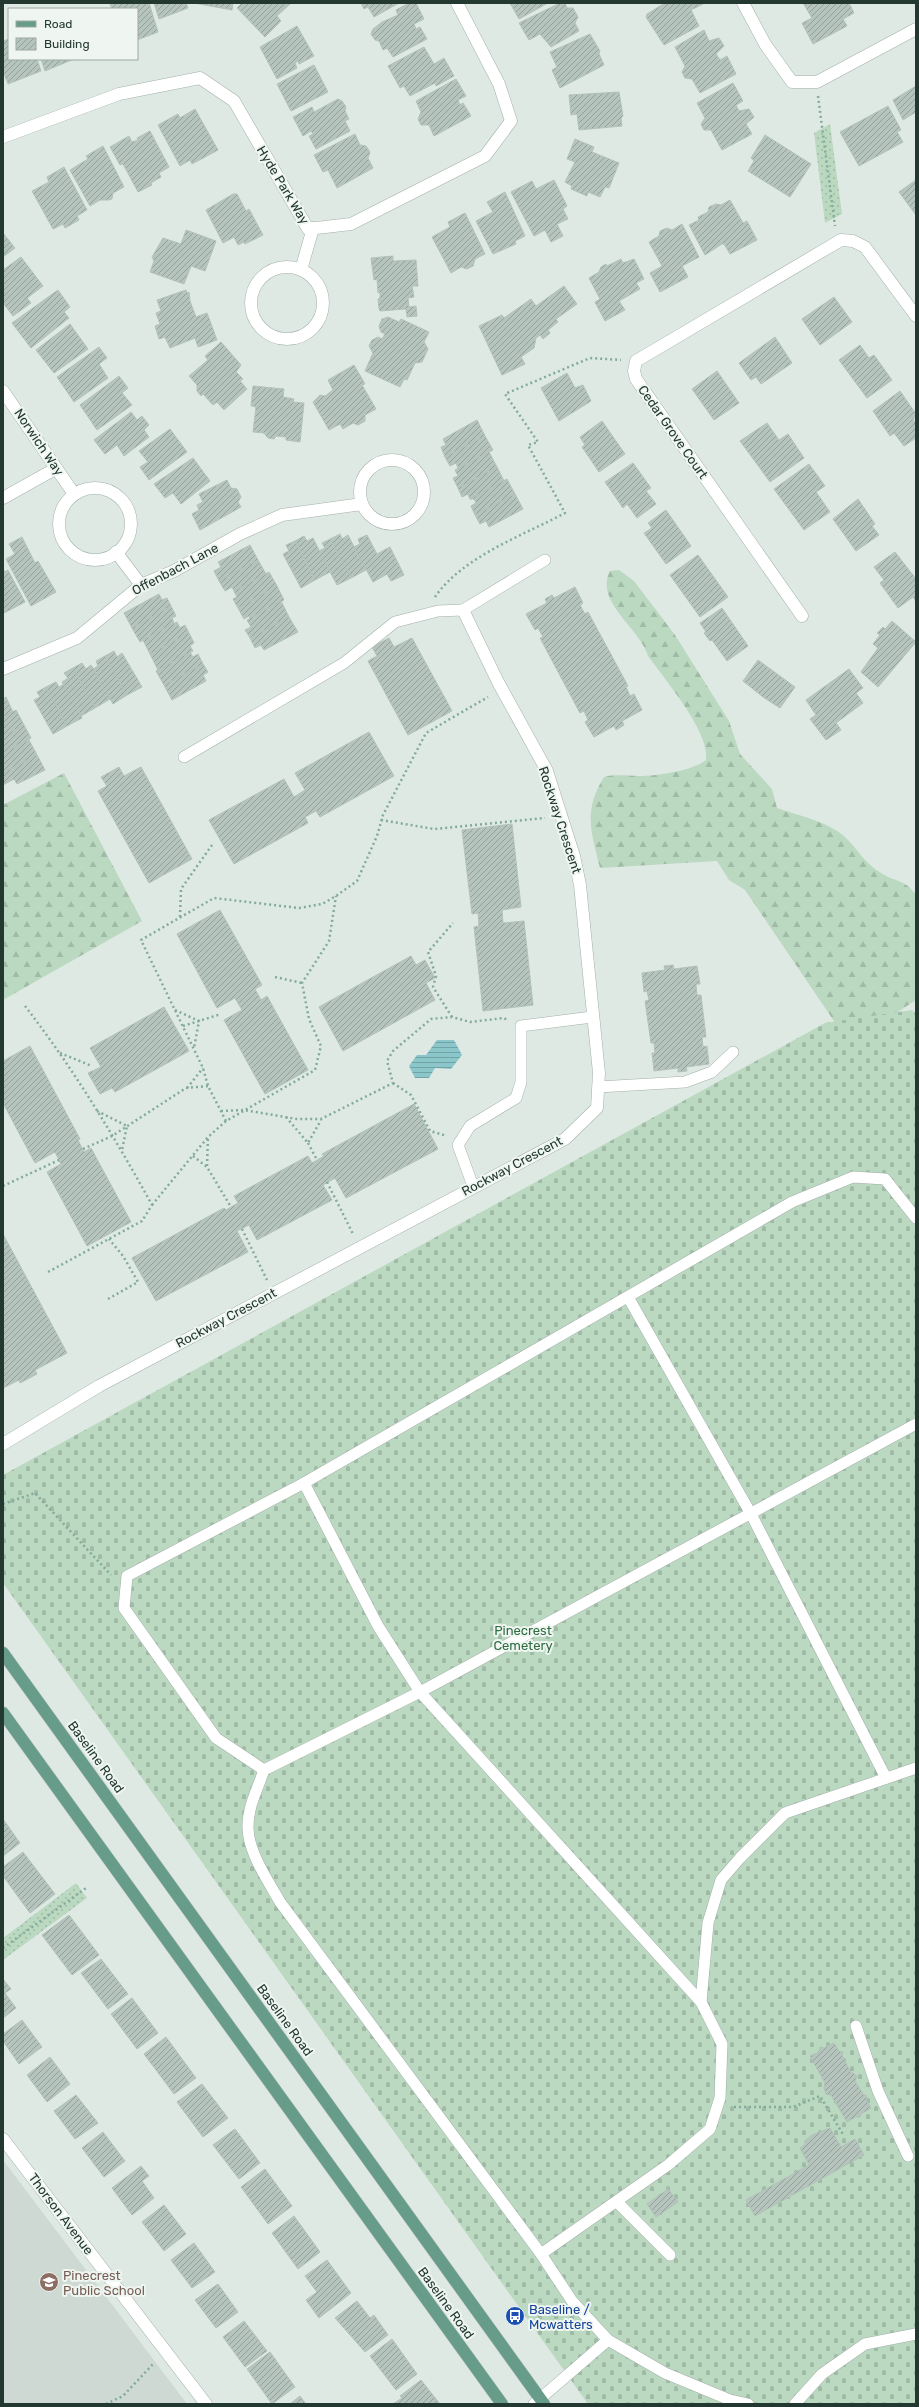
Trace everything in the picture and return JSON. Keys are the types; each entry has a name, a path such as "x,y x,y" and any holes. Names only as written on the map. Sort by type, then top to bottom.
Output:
{"main road":[{"name":"Baseline Road","path":"3,1653 540,2402"},
{"name":"Baseline Road","path":"3,1713 502,2404"}],"street":[{"name":"Hyde Park Way","path":"3,137 119,94 200,78 234,101 308,228 351,224 485,156 511,121 499,84 457,3"},
{"path":"743,3 765,44 792,82 818,82 916,29"},
{"path":"301,270 313,228"},
{"path":"636,361 841,240 853,241 864,247 916,316"},
{"path":"287,267 301,270 312,277 319,287 323,299 322,311 318,322 309,332 298,338 286,339 273,336 263,330 255,320 251,308 251,296 256,284 264,275 275,269 287,267"},
{"name":"Cedar Grove Court","path":"636,361 634,371 636,379 802,616"},
{"name":"Norwich Way","path":"3,391 31,428 55,469 74,494"},
{"path":"396,460 406,463 421,477 424,498 414,515 405,521 395,524 375,519 362,504 360,493 361,482 366,472 380,462 396,460"},
{"path":"3,498 55,469"},
{"path":"97,488 109,491 119,498 127,508 130,520 130,532 125,543 116,552 106,558 84,558 66,545 59,524 61,513 66,503 74,494 85,489 97,488"},
{"name":"Offenbach Lane","path":"3,669 77,638 141,586 174,571 240,534 282,515 362,504"},
{"path":"116,552 141,586"},
{"name":"Rockway Crescent","path":"3,1444 99,1386 565,1139 597,1108 599,1073 592,1017 580,885 574,856 547,771 502,689 463,610"},
{"name":"Thorson Avenue","path":"3,2139 206,2404"}],"lane":[{"path":"184,757 344,663 395,622 438,611 463,610 545,560"},
{"path":"474,1186 458,1145 470,1126 516,1098 521,1082 521,1026 592,1017"},
{"path":"598,1087 685,1082 712,1072 733,1052"},
{"path":"264,1770 216,1738 124,1608 126,1576 304,1483 792,1202 853,1177 885,1179 916,1218"},
{"path":"628,1297 750,1514 886,1778"},
{"path":"748,2404 730,2400 665,2373 608,2340 572,2301 541,2254 280,1902 256,1859 248,1827 252,1802 264,1770 420,1692 916,1424"},
{"path":"304,1483 378,1626 420,1692 701,2002 722,2044 720,2098 710,2129 668,2165 541,2254"},
{"path":"701,2002 708,1922 721,1880 785,1812 916,1768"},
{"path":"856,2026 878,2091 908,2156"},
{"path":"617,2202 670,2256"},
{"path":"795,2404 822,2374 865,2344 916,2334"},
{"path":"540,2402 608,2340"}],"path":[{"path":"818,82 834,223 841,240"},
{"path":"422,615 440,590 470,563 565,513 528,446 538,442 505,394 590,358 636,361"},
{"path":"226,1121 208,1086 204,1068 141,940 214,898 299,908 322,904 336,896 357,881 377,836 381,820 426,733 502,689"},
{"path":"381,820 434,829 561,816"},
{"path":"180,918 181,889 212,845"},
{"path":"48,1272 142,1221 152,1205 208,1137 226,1121 315,1070 321,1046 309,1019 302,983 329,941 336,896"},
{"path":"452,1016 433,987 436,976 428,952 453,924"},
{"path":"275,977 302,983"},
{"path":"25,1006 60,1053 122,1151 152,1205"},
{"path":"175,1010 199,1021"},
{"path":"183,1026 221,1014"},
{"path":"462,1138 430,1131 411,1095 393,1083 387,1061 393,1052 431,1019 452,1016 470,1022 504,1018 521,1026"},
{"path":"194,1048 199,1021"},
{"path":"60,1053 92,1066"},
{"path":"83,1149 112,1136 186,1088 204,1068"},
{"path":"221,1111 244,1110 286,1118 321,1120 393,1083"},
{"path":"186,1088 208,1086"},
{"path":"96,1111 127,1126"},
{"path":"286,1118 308,1143 316,1160"},
{"path":"308,1143 321,1120"},
{"path":"122,1151 127,1126"},
{"path":"207,1167 208,1137"},
{"path":"193,1156 207,1167 231,1207"},
{"path":"3,1186 59,1160"},
{"path":"327,1182 360,1247"},
{"path":"242,1229 274,1293"},
{"path":"108,1299 138,1282 124,1256 109,1239"},
{"path":"3,1504 35,1493 125,1591"},
{"path":"3,1948 86,1888"},
{"path":"717,2107 793,2107 820,2096 844,2136"},
{"path":"106,2404 123,2396 165,2350"}],"shaded area":[{"name":"Pinecrest Public School","path":"3,2160 187,2404 3,2404"}],"green space":[{"path":"830,124 842,214 825,223 814,133"},
{"path":"619,570 634,581 675,635 729,721 740,754 772,789 777,808 812,819 837,831 849,841 875,869 886,876 904,883 916,895 916,1000 870,1030 836,1024 745,890 729,880 717,861 600,868 592,832 591,811 597,789 604,777 617,775 646,776 664,774 684,770 706,760 705,748 701,735 694,721 685,706 648,656 636,635 613,604 608,593 607,582 610,571"},
{"path":"64,773 142,921 3,1000 3,805"},
{"name":"Pinecrest Cemetery","path":"912,1010 916,1014 916,2404 588,2404 3,1583 3,1475 825,1023"},
{"path":"76,1883 87,1898 3,1960 3,1938"}],"water":[{"path":"437,1040 454,1040 462,1055 451,1069 435,1068 429,1078 415,1078 409,1066 417,1055 426,1055"}],"building":[{"path":"149,3 158,32 138,40 138,8 112,8 110,4"},
{"path":"154,3 186,3 188,8 159,19"},
{"path":"194,3 233,3 232,10"},
{"path":"242,3 291,3 277,16 281,21 265,37 237,8"},
{"path":"361,3 399,3 374,17 368,7 364,9"},
{"path":"409,3 416,3 424,19 414,24 416,29 420,27 427,39 393,57 387,48 383,50 379,41 375,40 371,34 373,29 382,22 398,15 396,10"},
{"path":"510,3 548,3 519,19"},
{"path":"560,3 565,3 567,8 573,8 578,17 575,23 579,31 551,47 540,34 529,40 519,23"},
{"path":"665,3 703,4 691,10 699,26 664,45 646,17 647,14"},
{"path":"803,3 849,3 854,13 843,19 847,26 813,44 802,23 812,18"},
{"path":"297,26 314,56 299,64 298,61 295,63 297,68 277,79 260,47"},
{"path":"704,30 709,41 719,38 724,46 716,54 720,60 727,56 736,74 700,93 692,79 685,78 682,72 685,66 675,47"},
{"path":"590,34 600,51 599,54 604,65 560,88 552,70 557,67 550,52"},
{"path":"8,39 8,60 37,60 41,71 8,84 3,71 3,41"},
{"path":"424,47 434,64 444,58 454,76 436,86 435,83 410,96 404,86 400,88 388,66"},
{"path":"41,60 72,60 45,71"},
{"path":"314,65 328,92 291,111 277,84"},
{"path":"456,79 466,96 458,100 460,105 463,103 471,116 434,136 429,125 421,125 418,119 421,112 416,101"},
{"path":"733,83 743,101 736,105 739,111 749,109 754,117 746,124 752,134 722,150 711,130 704,130 701,124 705,118 697,103"},
{"path":"916,86 916,112 903,120 893,100"},
{"path":"619,92 623,116 621,118 622,126 579,130 577,114 571,115 569,95"},
{"path":"338,99 342,101 346,107 345,111 349,119 345,121 350,131 316,149 309,136 313,134 311,131 303,136 293,117 312,107 314,112"},
{"path":"888,106 901,130 897,132 903,142 859,166 840,132"},
{"path":"195,109 218,150 192,164 190,160 180,166 158,125 178,114 180,118"},
{"path":"150,131 169,167 159,173 161,177 151,183 152,185 138,192 123,164 120,165 110,147 129,136 132,142 138,140 137,138"},
{"path":"355,134 360,145 366,146 370,152 368,158 373,168 337,188 328,170 323,172 314,155"},
{"path":"765,135 811,164 790,197 748,171 754,161 751,158"},
{"path":"575,139 594,147 592,152 619,163 609,188 605,187 600,197 588,192 587,196 571,189 572,186 565,182 575,162 567,159"},
{"path":"103,146 124,187 113,193 112,199 100,200 90,206 70,170 88,159 86,156"},
{"path":"64,167 87,210 77,216 79,220 65,228 63,224 53,229 32,191 49,182 47,177"},
{"path":"554,180 567,206 563,209 568,219 557,224 563,236 551,242 545,230 534,236 511,192 532,181 536,189"},
{"path":"916,180 916,215 899,192"},
{"path":"505,192 525,236 515,241 516,244 493,254 476,221 493,212 487,202"},
{"path":"233,194 237,194 246,211 249,209 263,235 245,244 244,242 238,245 234,237 223,243 206,210"},
{"path":"730,200 743,223 747,221 757,240 730,254 724,244 722,244 705,255 689,225 699,220 698,217 708,212 709,207 716,204 721,205"},
{"path":"465,213 485,254 475,259 473,266 467,269 461,267 451,273 432,237 450,227 448,222"},
{"path":"682,224 699,257 682,266 688,277 660,292 650,273 662,266 649,242 659,236 660,231 667,228 672,230"},
{"path":"186,230 216,241 205,271 191,266 184,284 150,272 154,261 152,257 163,238 181,244"},
{"path":"3,233 15,248 3,257"},
{"path":"393,256 393,261 416,260 418,286 412,286 414,297 408,298 409,307 416,306 417,316 407,317 406,309 380,311 379,309 378,299 380,298 380,292 378,293 377,279 374,280 371,258"},
{"path":"21,257 43,286 27,298 31,303 13,316 3,303 3,270"},
{"path":"621,259 623,263 634,259 644,279 636,283 640,289 619,301 625,310 605,321 595,302 600,299 589,278 599,272 601,267 606,264 607,266"},
{"path":"564,286 577,304 556,319 558,322 548,330 550,333 543,339 540,335 536,338 534,348 521,357 525,364 502,375 479,326 502,315 504,318 531,299 536,306"},
{"path":"58,290 70,307 64,312 69,318 31,348 12,323"},
{"path":"186,290 187,293 189,292 190,301 196,317 207,313 217,340 198,347 195,338 170,348 165,337 159,339 155,326 160,324 156,313 161,311 157,300"},
{"path":"834,297 852,322 820,345 802,319"},
{"path":"388,317 399,322 401,319 429,332 424,342 428,349 422,362 415,363 407,380 404,379 400,387 365,371 373,353 369,346 372,340 378,337 382,339 385,334 381,332 379,326 382,319"},
{"path":"70,324 88,349 54,373 36,350"},
{"path":"775,337 792,363 761,384 756,377 751,380 739,363"},
{"path":"221,342 241,365 236,372 243,379 240,381 247,389 224,410 217,402 213,405 203,394 201,396 197,391 197,385 189,376 208,360 205,356"},
{"path":"860,345 869,358 874,355 892,380 867,398 839,360"},
{"path":"99,347 107,358 99,364 108,378 74,402 57,377"},
{"path":"354,365 365,384 362,385 376,409 365,415 365,421 358,425 353,423 343,429 340,424 329,430 313,402 320,395 325,396 333,390 328,380"},
{"path":"717,371 739,403 714,420 692,389"},
{"path":"567,373 575,388 583,385 591,401 559,421 541,388"},
{"path":"119,376 128,388 122,393 132,405 97,430 80,405"},
{"path":"253,386 284,389 283,397 294,399 293,402 304,403 300,442 286,440 286,437 276,436 274,439 268,438 264,433 253,432 256,407 251,406"},
{"path":"900,391 916,414 913,420 916,423 916,438 904,446 894,433 890,436 873,411"},
{"path":"131,412 137,420 142,416 149,425 144,430 149,437 124,456 117,445 105,454 94,440"},
{"path":"477,420 485,436 445,457 441,447 446,445 443,439"},
{"path":"602,421 625,454 599,472 582,447 585,445 580,437"},
{"path":"767,423 779,440 788,434 804,458 770,482 740,441"},
{"path":"170,429 187,452 149,480 140,467 148,462 139,451"},
{"path":"485,436 493,450 458,468 456,463 450,466 445,457"},
{"path":"489,452 497,467 458,488 453,478 458,476 455,470"},
{"path":"193,458 210,481 181,504 173,493 165,498 154,484"},
{"path":"633,463 651,488 646,491 656,504 637,518 627,504 623,508 605,482"},
{"path":"809,464 825,486 816,492 830,512 804,530 774,489"},
{"path":"497,467 504,481 470,499 468,494 462,497 458,488"},
{"path":"507,479 515,494 475,515 471,506 476,503 474,499 470,499"},
{"path":"227,480 231,488 237,489 241,497 238,502 241,507 200,530 192,514 199,510 197,505 203,502 199,494"},
{"path":"515,494 523,509 489,527 486,521 480,524 475,515"},
{"path":"858,499 875,524 872,526 879,535 856,551 833,519"},
{"path":"666,510 691,546 666,564 644,533 652,528 648,523"},
{"path":"340,534 342,539 348,535 366,570 351,578 330,539"},
{"path":"367,535 377,554 390,547 404,575 391,581 387,574 373,582 354,547 360,544 358,539"},
{"path":"304,536 307,541 313,538 330,572 315,580 295,541"},
{"path":"22,537 35,563 38,561 56,592 31,606 6,559 15,554 9,544"},
{"path":"330,539 351,578 337,585 319,551 325,548 322,543"},
{"path":"295,541 315,580 301,588 283,554 289,551 286,545"},
{"path":"250,545 258,560 219,581 214,571 221,567 218,562"},
{"path":"895,552 916,579 916,602 913,597 898,608 880,583 884,580 874,567"},
{"path":"698,555 728,597 700,617 670,575"},
{"path":"258,560 266,574 234,591 232,587 225,591 219,581"},
{"path":"3,569 5,572 8,570 25,602 4,613"},
{"path":"269,572 277,586 238,608 233,599 237,597 234,591"},
{"path":"277,586 284,600 250,618 249,616 244,619 238,608"},
{"path":"575,587 583,603 580,605 585,614 588,612 628,686 626,687 630,696 634,694 642,710 622,721 624,725 616,730 614,726 594,737 585,722 588,720 584,711 580,713 540,638 543,637 538,628 535,630 526,614 547,603 545,599 552,595 554,598"},
{"path":"159,594 162,600 167,598 171,606 132,628 124,613"},
{"path":"281,601 289,617 250,638 245,630 251,627 247,620"},
{"path":"171,606 176,616 172,618 174,623 140,642 132,628"},
{"path":"722,608 748,646 727,661 712,640 710,641 704,633 706,632 700,623"},
{"path":"289,617 298,632 264,650 261,645 255,648 250,638"},
{"path":"892,621 916,642 878,687 861,672 878,648 873,644 880,635 877,633 883,627 885,629"},
{"path":"177,622 180,628 185,625 189,633 150,654 143,640"},
{"path":"189,633 194,643 190,646 193,651 158,670 150,654"},
{"path":"389,638 394,647 412,638 452,711 408,735 368,661 377,656 372,647"},
{"path":"114,651 117,657 122,653 142,687 127,695 105,656"},
{"path":"190,652 193,657 198,654 203,664 164,685 156,671"},
{"path":"105,656 127,695 113,704 93,669 98,666 96,661"},
{"path":"758,660 795,687 780,708 743,681"},
{"path":"82,663 86,669 91,665 110,699 95,708 73,668"},
{"path":"203,664 208,672 203,675 206,681 172,700 164,685"},
{"path":"73,668 95,708 81,716 62,682 68,678 64,673"},
{"path":"849,669 863,688 856,693 863,703 836,723 841,730 826,740 810,719 816,715 806,700"},
{"path":"56,682 59,687 64,684 82,718 67,726 46,687"},
{"path":"46,687 67,726 53,734 34,700 40,697 37,692"},
{"path":"6,697 13,712 3,717 3,699"},
{"path":"16,710 24,725 3,736 3,717"},
{"path":"24,725 31,738 3,753 3,736"},
{"path":"369,732 394,776 320,817 316,811 305,817 308,823 234,864 209,820 284,779 294,797 305,790 295,773"},
{"path":"29,740 37,755 3,773 3,753"},
{"path":"37,755 45,770 17,784 14,779 3,785 3,773"},
{"path":"119,767 124,776 141,767 192,859 149,883 98,791 107,786 101,777"},
{"path":"512,824 521,907 502,910 503,923 524,921 533,1005 483,1011 474,927 479,926 478,913 472,914 462,830"},
{"path":"220,910 262,985 255,989 261,1000 267,996 308,1070 265,1094 224,1020 242,1010 235,998 217,1008 177,934"},
{"path":"411,956 416,965 425,960 435,978 426,983 435,1000 343,1051 319,1007"},
{"path":"673,965 674,969 697,966 700,984 696,984 697,995 701,995 706,1037 702,1037 703,1047 707,1046 709,1064 686,1067 687,1071 678,1072 678,1068 654,1071 652,1053 655,1053 654,1043 651,1043 645,1001 649,1000 647,991 644,992 642,973 665,970 664,966"},
{"path":"164,1007 189,1051 115,1092 112,1088 100,1094 88,1073 101,1067 90,1048"},
{"path":"30,1046 80,1139 78,1140 84,1152 91,1148 131,1222 87,1246 47,1172 61,1164 55,1152 35,1163 3,1103 3,1061"},
{"path":"414,1104 438,1149 346,1198 335,1178 323,1185 332,1200 257,1240 249,1225 237,1231 248,1252 156,1301 132,1258 224,1208 226,1210 238,1203 234,1196 308,1156 312,1163 324,1156 322,1154"},
{"path":"3,1234 67,1353 35,1370 37,1374 20,1383 19,1380 3,1388"},
{"path":"3,1819 20,1843 3,1856"},
{"path":"23,1852 55,1894 30,1913 3,1876 3,1867"},
{"path":"69,1915 99,1955 72,1975 42,1935"},
{"path":"101,1959 128,1994 108,2009 81,1973"},
{"path":"3,1979 11,1989 5,1993 16,2008 3,2018"},
{"path":"132,1998 158,2033 137,2049 111,2014"},
{"path":"22,2020 42,2047 19,2064 3,2041 3,2034"},
{"path":"166,2037 196,2078 174,2094 144,2054"},
{"path":"834,2043 839,2051 843,2052 842,2056 850,2071 857,2076 855,2081 863,2094 867,2096 866,2100 871,2108 861,2114 860,2117 855,2117 847,2122 831,2095 826,2094 824,2088 825,2083 810,2056 819,2052 820,2047 824,2048"},
{"path":"50,2057 70,2084 47,2102 27,2075"},
{"path":"202,2084 228,2118 203,2137 177,2102"},
{"path":"76,2095 98,2123 75,2139 54,2111"},
{"path":"830,2128 841,2147 855,2139 864,2155 755,2216 746,2200 809,2165 800,2148 806,2144 804,2142 812,2135"},
{"path":"235,2129 260,2163 239,2179 213,2145"},
{"path":"103,2132 125,2161 104,2177 82,2148"},
{"path":"141,2166 149,2176 142,2181 154,2198 132,2215 112,2188"},
{"path":"265,2169 292,2206 268,2224 241,2187"},
{"path":"668,2189 678,2202 656,2217 647,2204"},
{"path":"164,2205 186,2234 164,2251 142,2222"},
{"path":"294,2216 320,2252 298,2269 272,2233"},
{"path":"194,2243 215,2272 192,2288 171,2260"},
{"path":"327,2260 351,2293 319,2318 306,2300 317,2292 305,2276"},
{"path":"218,2284 238,2312 216,2328 195,2300"},
{"path":"357,2301 370,2318 374,2315 388,2335 365,2352 335,2318"},
{"path":"244,2321 267,2351 245,2367 223,2337"},
{"path":"392,2339 417,2374 396,2390 370,2356"},
{"path":"270,2352 295,2387 272,2404 247,2369"},
{"path":"421,2380 440,2404 393,2404 402,2398 400,2396"},
{"path":"300,2396 306,2404 290,2404"}],"place":[{"name":"Pinecrest Public School","path":"49,2282"},
{"name":"Baseline / Mcwatters","path":"515,2316"}]}
